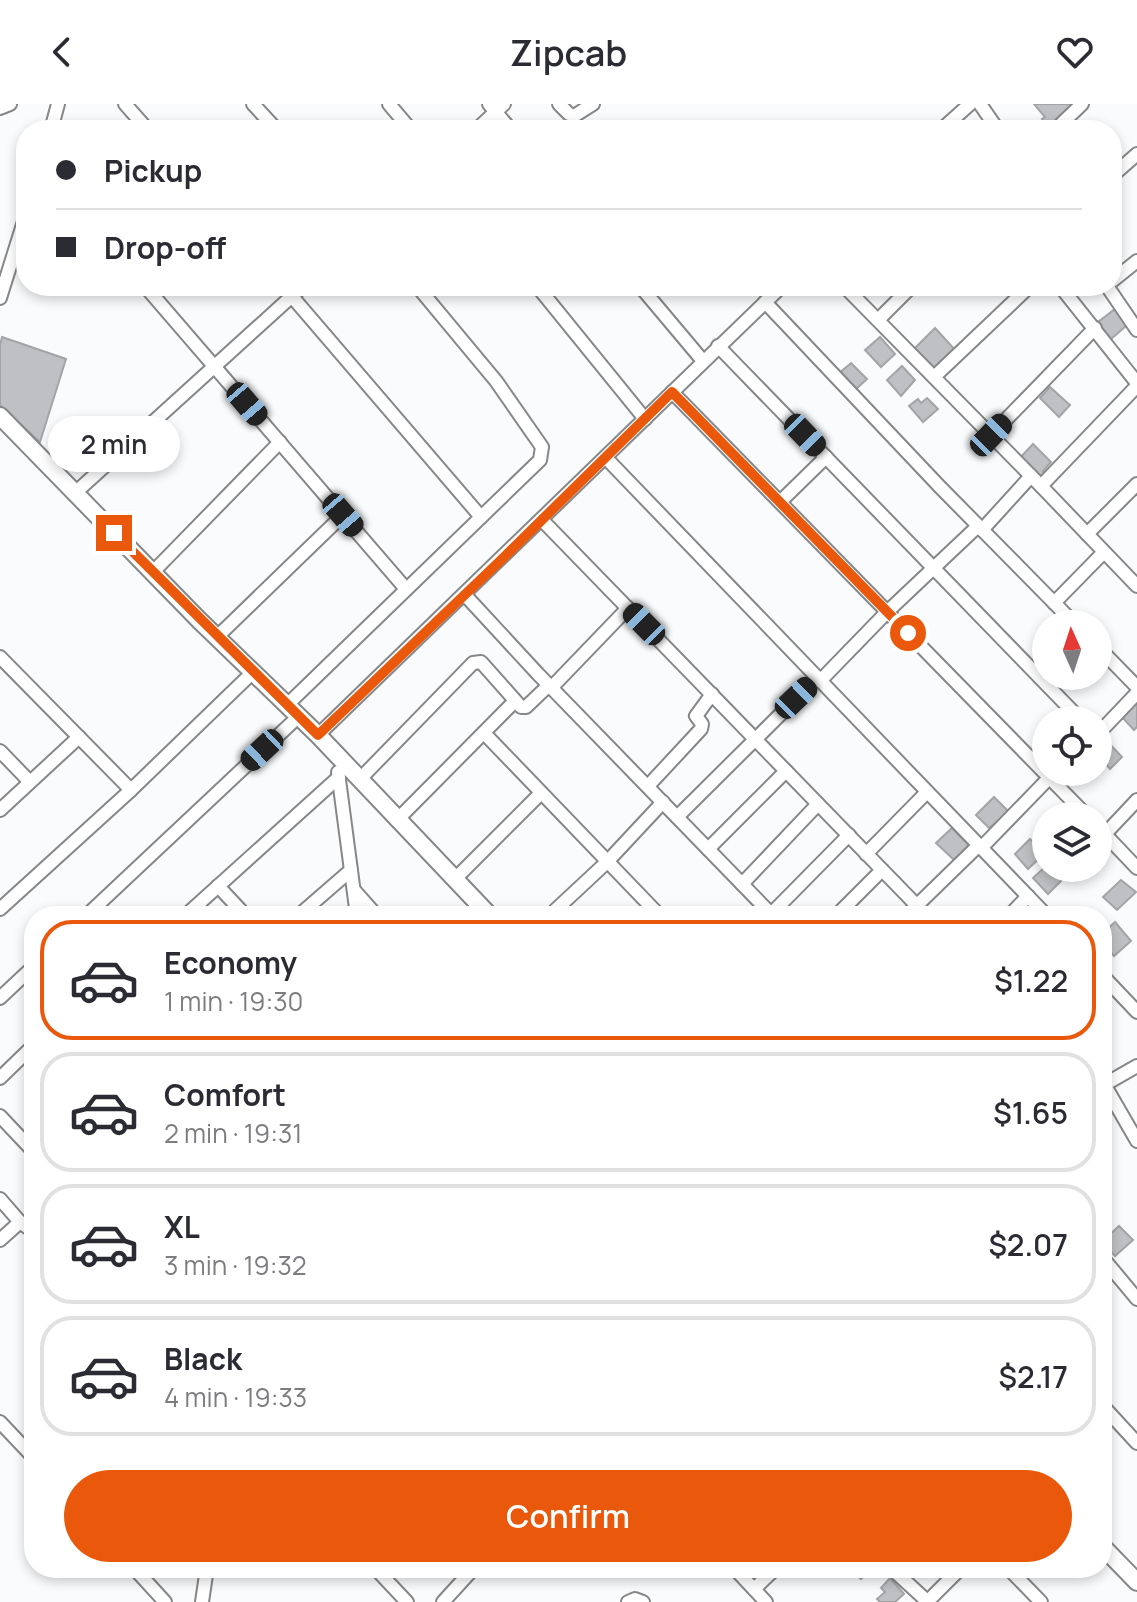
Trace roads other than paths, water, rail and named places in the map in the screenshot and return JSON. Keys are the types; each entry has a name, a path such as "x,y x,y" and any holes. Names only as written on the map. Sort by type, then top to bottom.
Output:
{"street":[{"path":"0,108 10,104"},
{"path":"125,104 139,120"},
{"path":"253,104 268,120"},
{"path":"389,104 403,120"},
{"path":"559,104 574,116 593,104"},
{"path":"952,120 970,104"},
{"path":"1065,120 1082,104"},
{"path":"0,298 16,247"},
{"path":"154,296 406,589"},
{"path":"75,493 215,366 283,296"},
{"path":"292,296 481,517"},
{"path":"96,906 293,710 406,589 540,460 542,447 496,381 425,296"},
{"path":"545,296 645,419"},
{"path":"648,296 703,361"},
{"path":"318,735 771,296"},
{"path":"854,296 1137,586"},
{"path":"878,320 902,296"},
{"path":"934,377 1019,296"},
{"path":"1041,486 1137,384 1068,296"},
{"path":"1114,296 1137,330"},
{"path":"765,302 1061,610"},
{"path":"991,435 1095,328"},
{"path":"718,346 1067,706"},
{"path":"672,392 887,612 1032,754"},
{"path":"0,416 318,735 481,906"},
{"path":"153,572 280,442"},
{"path":"780,502 826,457"},
{"path":"606,458 1038,906"},
{"path":"677,817 754,738 980,528 1031,476"},
{"path":"1087,534 1137,484"},
{"path":"217,637 343,515"},
{"path":"542,520 916,905 1046,786"},
{"path":"1054,603 1104,552"},
{"path":"465,595 763,906"},
{"path":"360,779 473,663 481,662 521,707 526,707 628,608"},
{"path":"0,657 131,790"},
{"path":"1112,662 1137,690 1112,718"},
{"path":"0,909 131,790 253,672"},
{"path":"648,786 701,729 702,724 696,716 712,694"},
{"path":"398,819 515,701"},
{"path":"484,733 650,906"},
{"path":"0,810 79,737"},
{"path":"0,751 30,782"},
{"path":"336,754 356,906"},
{"path":"708,849 786,771"},
{"path":"196,906 339,777"},
{"path":"1063,786 1076,802"},
{"path":"866,854 927,792"},
{"path":"455,879 541,793"},
{"path":"1112,822 1137,800"},
{"path":"560,906 607,862 663,802"},
{"path":"742,884 818,804"},
{"path":"780,906 849,835"},
{"path":"1112,842 1137,868"},
{"path":"310,906 351,870"},
{"path":"846,906 882,870"},
{"path":"218,886 237,906"},
{"path":"354,890 368,906"},
{"path":"1018,906 1028,896"},
{"path":"0,998 24,975"},
{"path":"1112,986 1137,1012"},
{"path":"0,1078 24,1055"},
{"path":"1112,1080 1137,1066"},
{"path":"1112,1100 1137,1141"},
{"path":"0,1116 22,1139"},
{"path":"0,1199 24,1225"},
{"path":"0,1240 20,1222"},
{"path":"1112,1269 1137,1299"},
{"path":"1112,1416 1137,1443"},
{"path":"0,1422 24,1447"},
{"path":"1112,1556 1137,1582"},
{"path":"143,1578 165,1602"},
{"path":"202,1602 206,1578"},
{"path":"384,1578 407,1602"},
{"path":"443,1602 465,1578"},
{"path":"744,1578 766,1602"},
{"path":"754,1589 766,1578"},
{"path":"902,1578 928,1602 951,1578"},
{"path":"1018,1578 1041,1602"},
{"path":"628,1602 635,1599 643,1602"}]}
